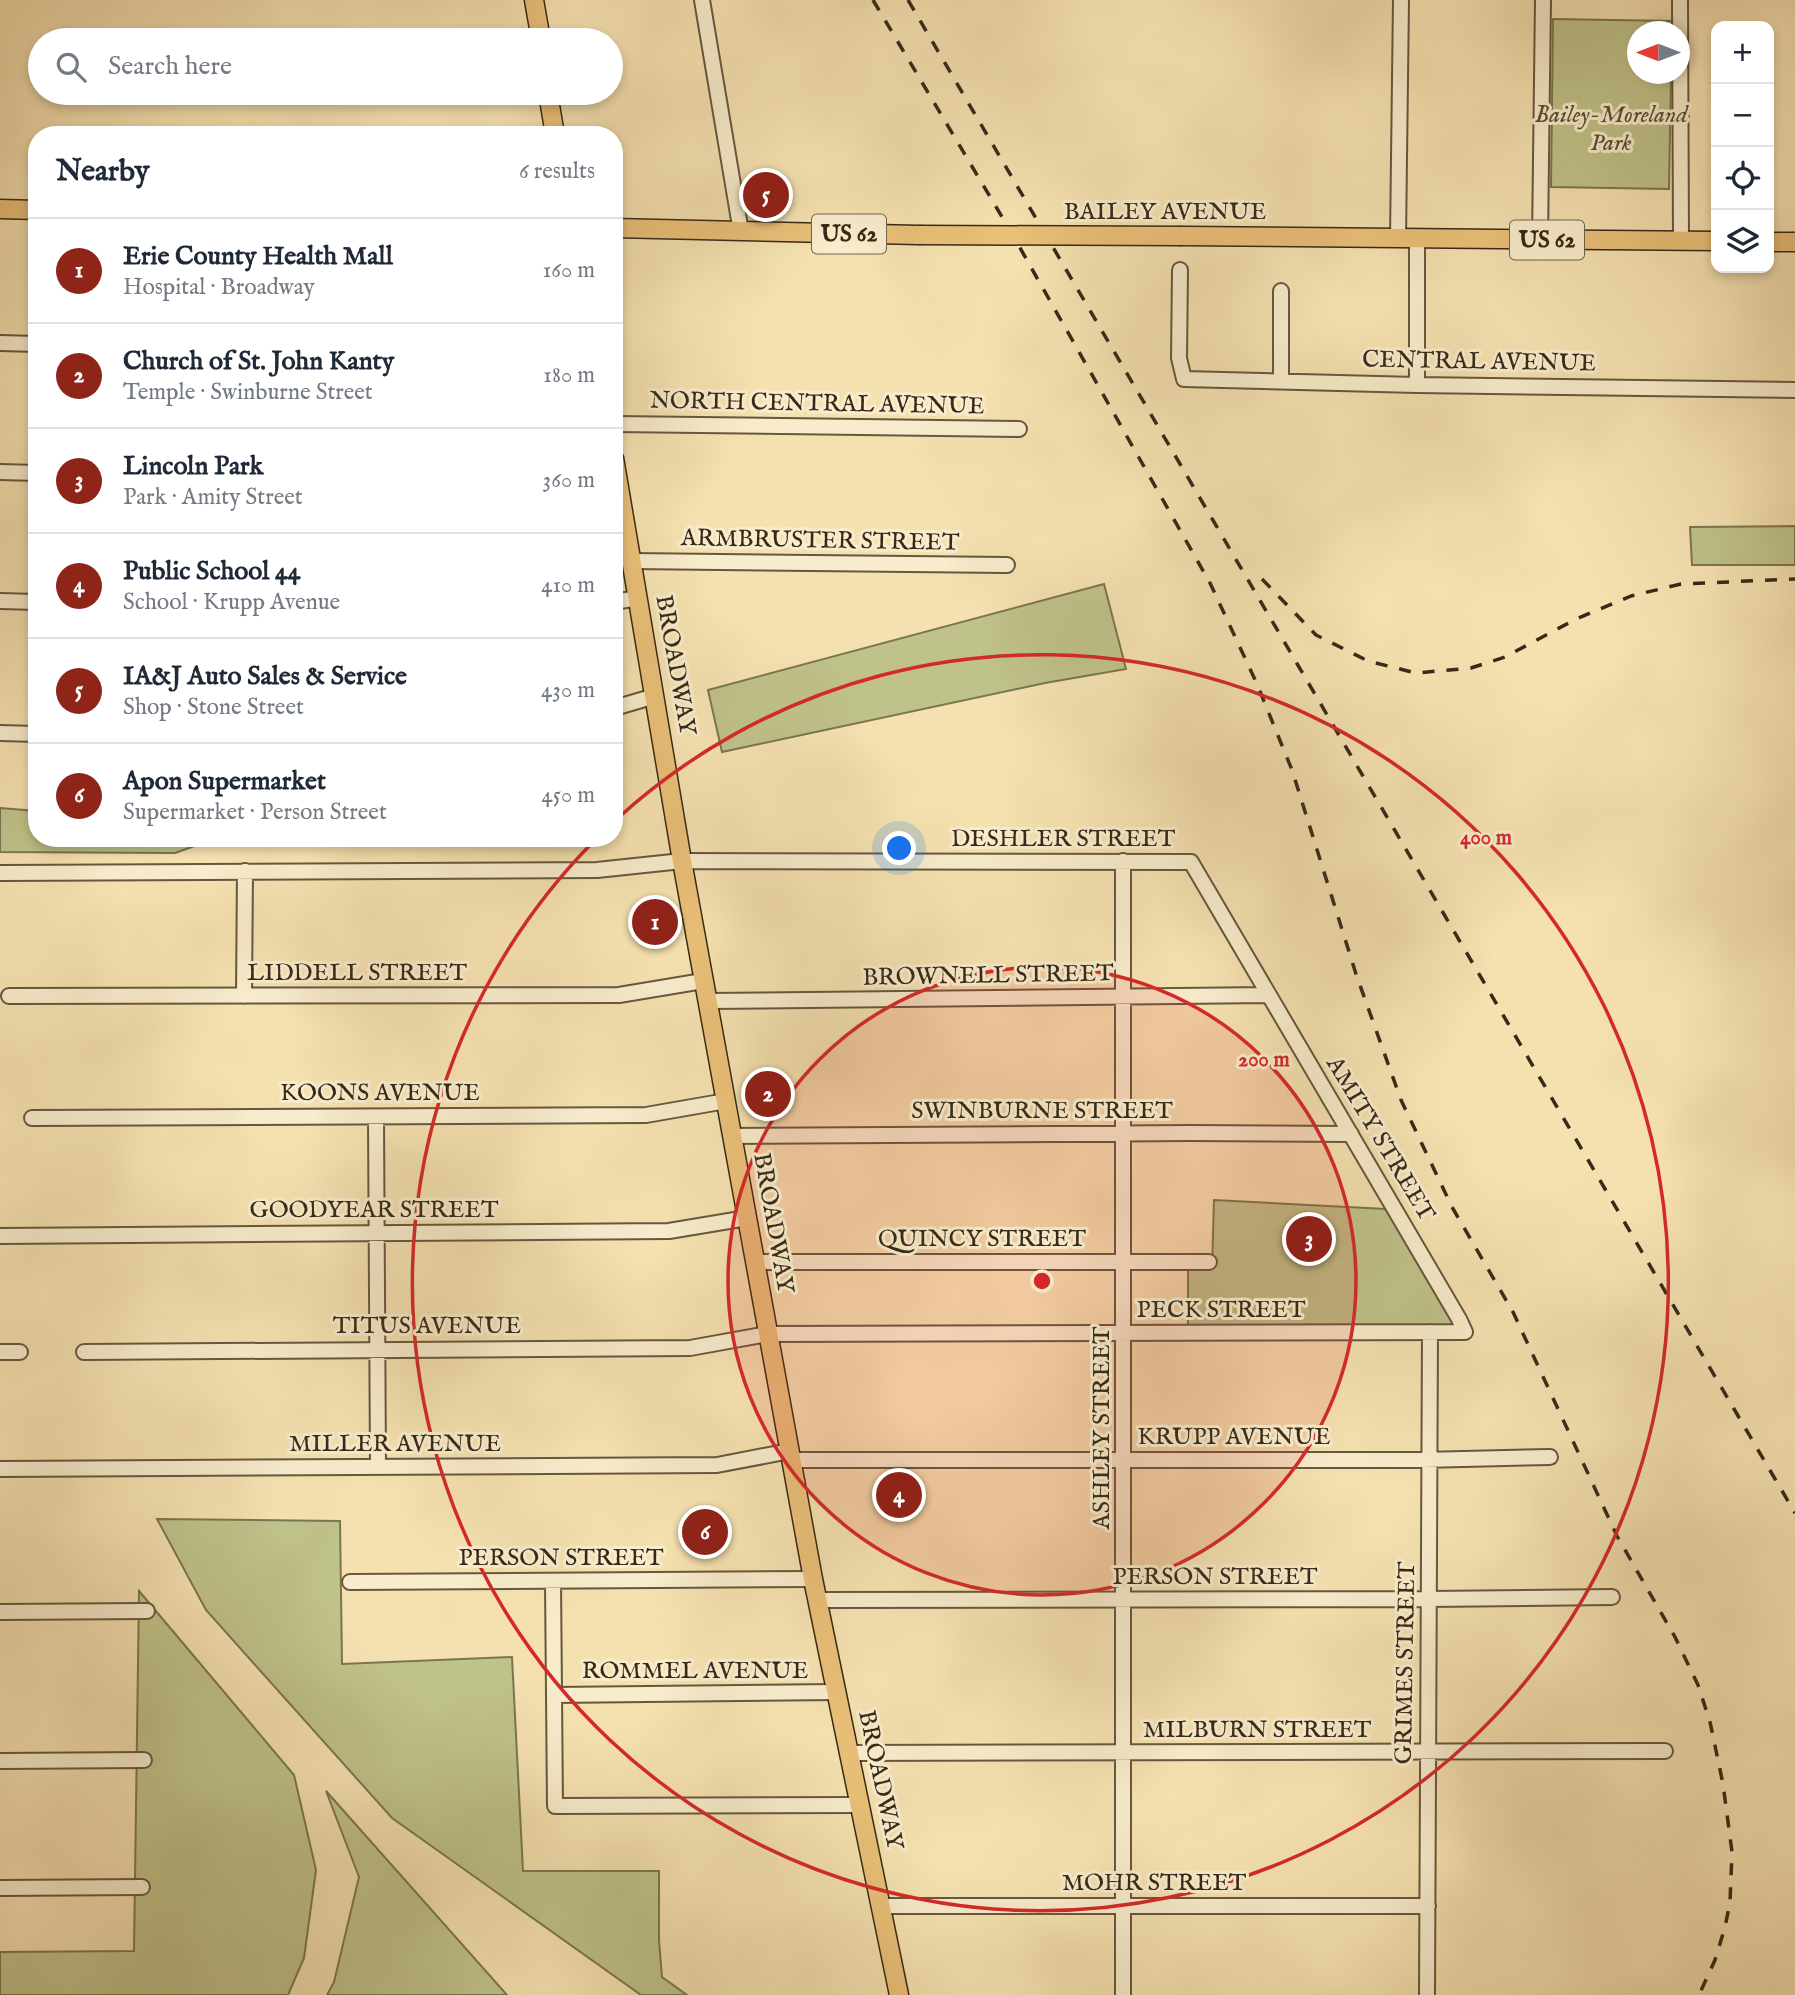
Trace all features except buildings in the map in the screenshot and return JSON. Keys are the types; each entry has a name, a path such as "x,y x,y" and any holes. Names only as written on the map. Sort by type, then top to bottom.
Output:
{"main road":[{"path":"534,0 539,28"},
{"path":"550,105 554,126"},
{"path":"0,209 28,210"},
{"name":"BAILEY AVENUE","path":"623,228 919,235 1711,241"},
{"path":"1774,242 1795,242"},
{"name":"BROADWAY","path":"623,509 682,861 813,1579 899,1995"}],"street":[{"path":"702,0 741,232"},
{"path":"1398,238 1401,0"},
{"path":"1540,240 1543,0"},
{"path":"1680,0 1681,241"},
{"path":"1417,238 1417,385"},
{"name":"CENTRAL AVENUE","path":"1180,270 1179,358 1184,379 1795,390"},
{"path":"1281,291 1281,380"},
{"path":"0,343 28,344"},
{"name":"NORTH CENTRAL AVENUE","path":"623,424 1019,429"},
{"path":"0,472 28,473"},
{"name":"ARMBRUSTER STREET","path":"632,561 1007,565"},
{"path":"623,600 638,598"},
{"path":"0,601 28,602"},
{"path":"623,705 655,696"},
{"path":"0,733 28,734"},
{"name":"DESHLER STREET","path":"0,873 597,870 682,861 1191,862"},
{"name":"ASHLEY STREET","path":"1123,862 1123,1995"},
{"name":"AMITY STREET","path":"1191,862 1465,1332"},
{"path":"244,871 244,996"},
{"name":"LIDDELL STREET","path":"9,996 619,995 704,981"},
{"name":"BROWNELL STREET","path":"707,1001 1268,995"},
{"name":"KOONS AVENUE","path":"32,1118 646,1115 726,1101"},
{"path":"376,1116 378,1467"},
{"name":"SWINBURNE STREET","path":"732,1136 1351,1134"},
{"name":"GOODYEAR STREET","path":"0,1236 670,1231 747,1218"},
{"name":"QUINCY STREET","path":"755,1262 1209,1262"},
{"name":"GRIMES STREET","path":"1427,1995 1430,1332"},
{"name":"PECK STREET","path":"768,1334 1465,1332"},
{"name":"TITUS AVENUE","path":"83,1352 690,1348 768,1334"},
{"path":"0,1352 20,1352"},
{"name":"KRUPP AVENUE","path":"791,1456 1125,1459 1550,1457"},
{"name":"MILLER AVENUE","path":"0,1469 717,1465 791,1456"},
{"name":"PERSON STREET","path":"350,1582 813,1579"},
{"path":"553,1581 555,1806 860,1805"},
{"name":"PERSON STREET","path":"817,1600 1612,1597"},
{"path":"0,1612 147,1611"},
{"name":"ROMMEL AVENUE","path":"554,1695 836,1692"},
{"name":"MILBURN STREET","path":"849,1753 1665,1751"},
{"path":"0,1761 144,1760"},
{"path":"0,1888 142,1887"},
{"name":"MOHR STREET","path":"880,1906 1427,1906"}],"green space":[{"name":"Bailey-Moreland Park","path":"1553,19 1672,21 1627,21 1627,84 1671,84 1669,189 1551,187"},
{"path":"1795,526 1795,565 1692,565 1690,527"},
{"path":"1104,584 1126,669 1045,683 722,752 708,690"},
{"path":"0,808 28,810 28,847 192,847 175,853 0,852"},
{"path":"1214,1200 1386,1209 1456,1325 1188,1325 1188,1268 1212,1269"},
{"path":"157,1519 340,1521 342,1664 512,1657 523,1871 659,1871 662,1977 687,1995 641,1995 392,1818 206,1610"},
{"path":"139,1591 294,1775 316,1870 304,1958 288,1995 0,1995 0,1952 134,1951"},
{"path":"326,1791 507,1995 327,1995 334,1982 359,1877"}],"railway":[{"path":"873,0 1011,232 1210,583 1257,684 1292,770 1356,974 1401,1100 1452,1207 1513,1312 1617,1536 1675,1637 1698,1685 1710,1722 1723,1784 1732,1852 1730,1902 1725,1927 1715,1960 1699,1995"},
{"path":"908,0 1795,1513"},
{"path":"1262,579 1316,635 1368,661 1416,673 1471,668 1505,657 1576,619 1631,596 1681,584 1795,579"}],"place":[{"name":"IA&J Auto Sales & Service","path":"766,195"},
{"name":"Erie County Health Mall","path":"655,922"},
{"name":"Church of St. John Kanty","path":"768,1094"},
{"name":"Lincoln Park","path":"1309,1239"},
{"name":"Public School 44","path":"899,1495"},
{"name":"Apon Supermarket","path":"705,1532"}]}
